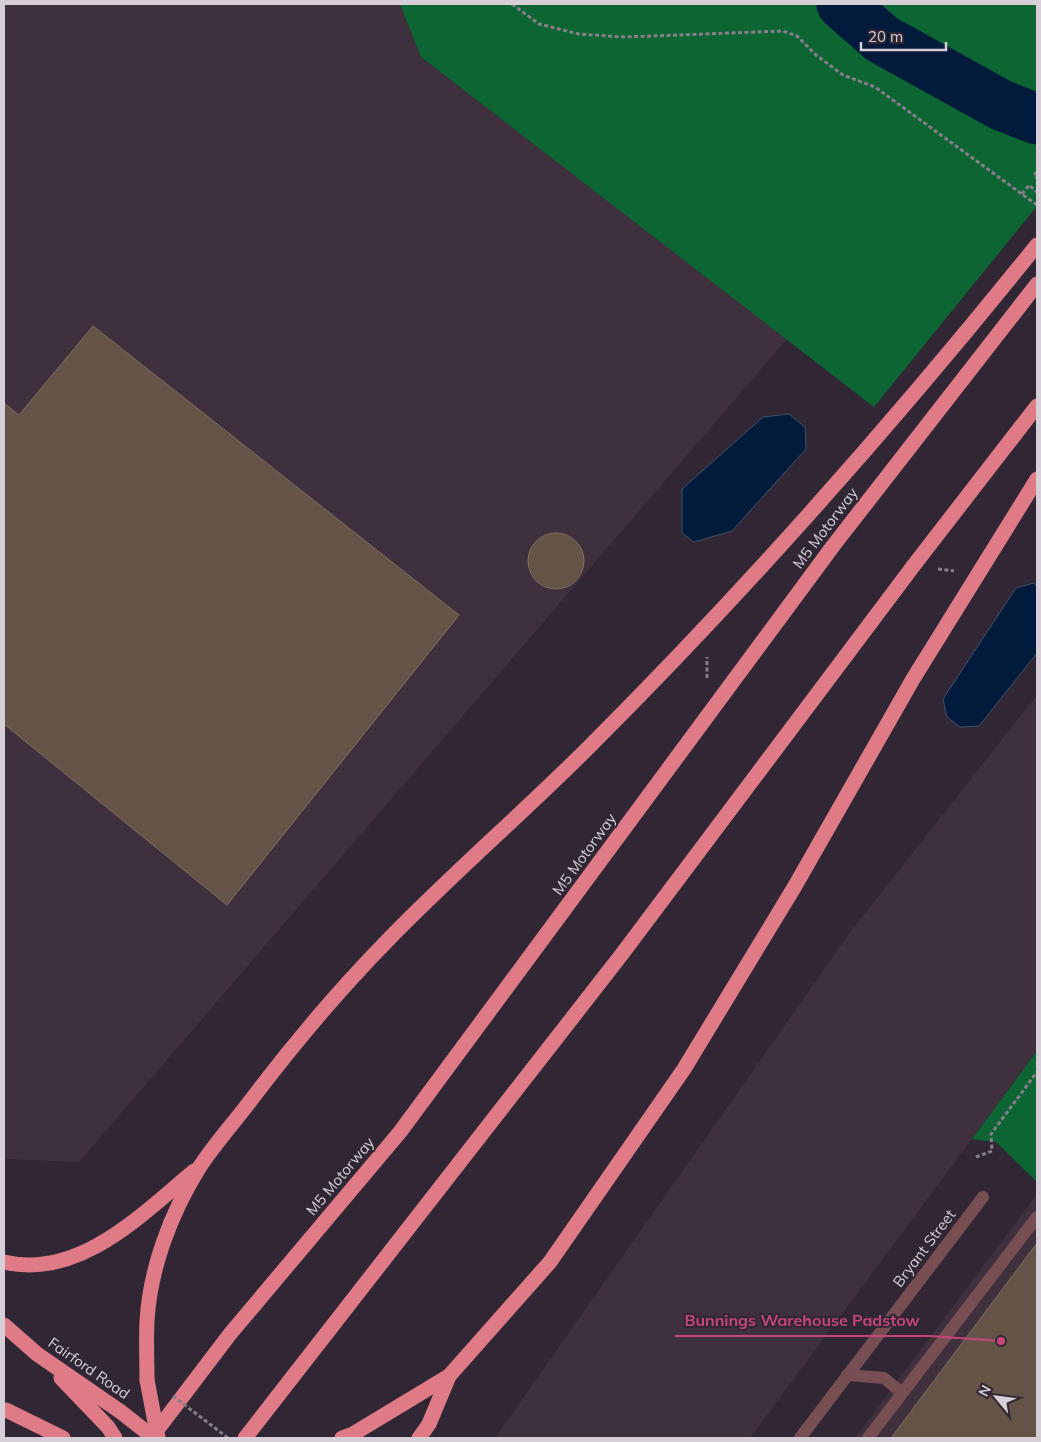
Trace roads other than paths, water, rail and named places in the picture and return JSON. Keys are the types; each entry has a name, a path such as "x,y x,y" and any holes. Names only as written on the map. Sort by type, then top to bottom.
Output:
{"highway":[{"path":"154,1438 147,1380 147,1319 160,1253 174,1214 199,1167 268,1077 340,991 388,940 602,734 782,544 953,350 1037,245"},
{"name":"M5 Motorway","path":"154,1438 230,1334 400,1132 833,546 1037,284"},
{"path":"246,1438 622,954 914,565 1036,408"},
{"path":"342,1438 353,1434 449,1376 550,1262 684,1070 795,886 894,710 1037,479"},
{"path":"4,1262 28,1264 54,1262 82,1254 107,1241 199,1167"},
{"name":"Fairford Road","path":"4,1325 37,1354 121,1412 154,1438"},
{"path":"37,1354 111,1432"},
{"path":"418,1438 429,1424 449,1376"},
{"path":"5,1409 38,1438"},
{"path":"5,1409 63,1438"}],"street":[{"name":"Bryant Street","path":"800,1438 983,1197"},
{"path":"868,1438 1037,1217"},
{"path":"847,1375 884,1378 902,1393"}],"water":[{"path":"789,414 805,427 806,449 732,531 694,542 682,533 682,489 763,417"},
{"path":"1034,583 1037,586 1037,653 979,726 960,727 947,717 943,699 1016,588"}],"waterway":[{"path":"842,4 882,39 1001,105 1037,119"}],"place":[{"name":"Bunnings Warehouse Padstow","path":"1001,1341"}]}
